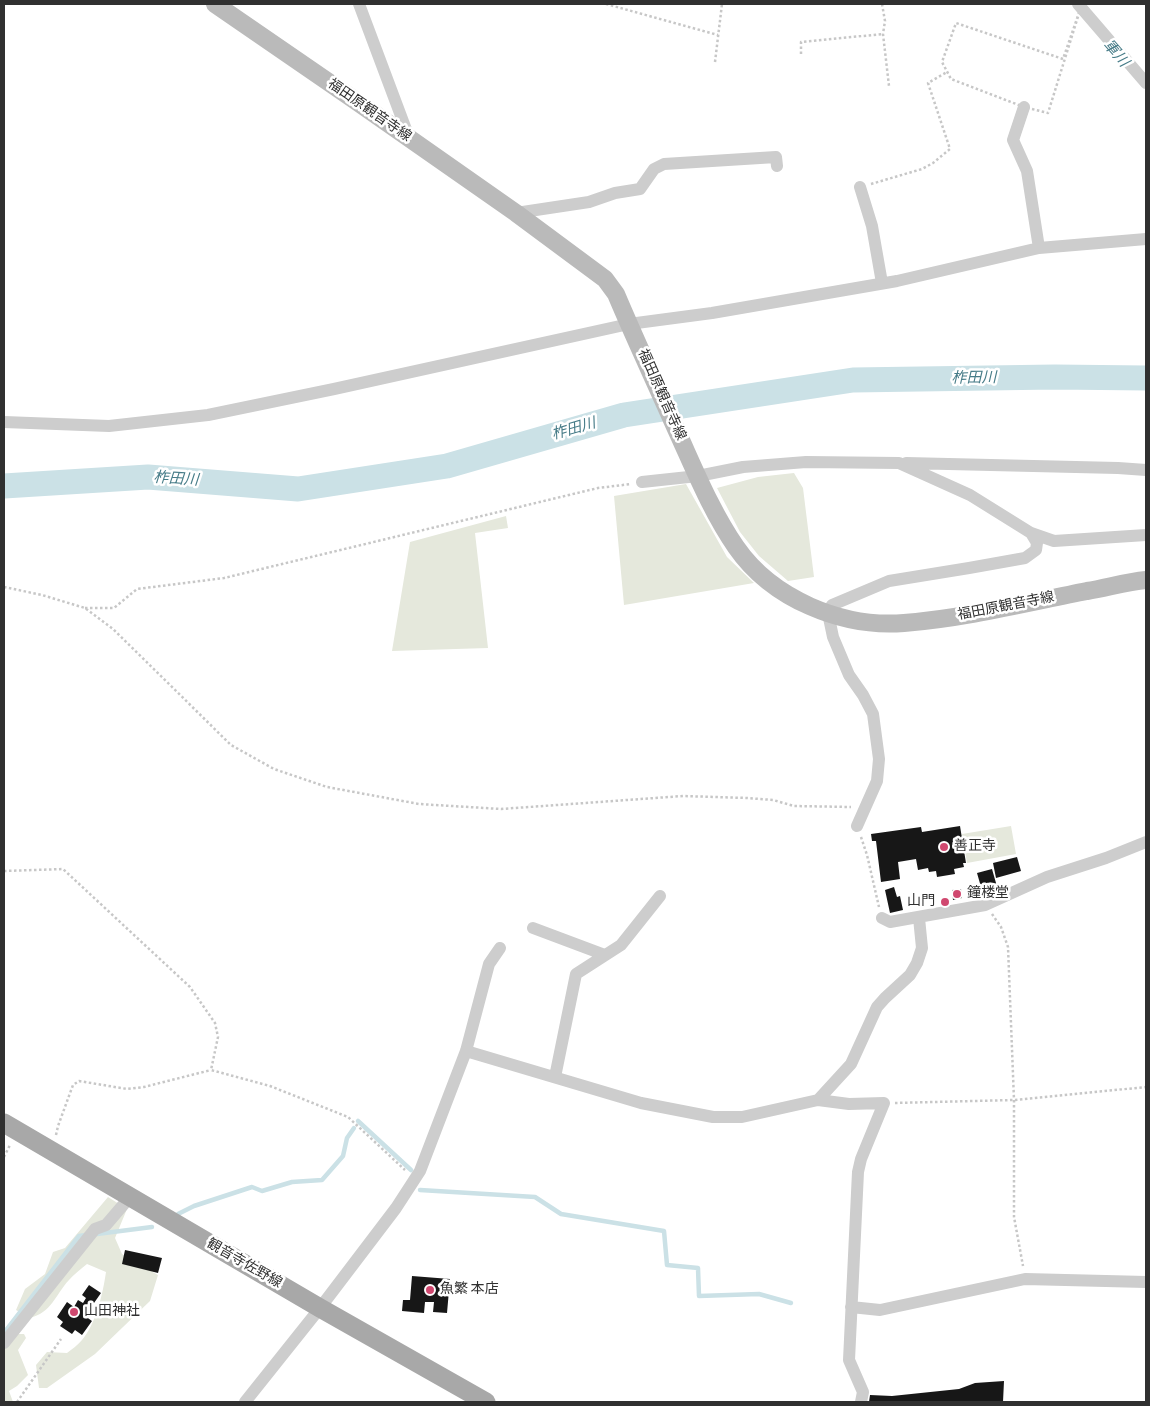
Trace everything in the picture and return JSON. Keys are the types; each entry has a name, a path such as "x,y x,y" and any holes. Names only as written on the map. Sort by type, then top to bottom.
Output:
{"main road":[{"name":"福田原観音寺線","path":"214,4 516,214 605,279 616,294 698,476 736,547 757,570 784,593 828,613 862,622 903,623 955,617 1146,580"},
{"name":"観音寺佐野線","path":"4,1123 320,1308 484,1400"}],"street":[{"path":"359,4 410,140"},
{"path":"1080,5 1146,84"},
{"path":"1024,107 1013,140 1027,171 1039,248"},
{"path":"516,214 589,202 640,189 654,169 664,164 776,157 777,166"},
{"path":"860,187 872,226 882,283"},
{"path":"4,422 109,426 208,415 334,390 629,324 712,313 882,283 1039,248 1146,240"},
{"path":"642,482 698,476 743,467 806,462 1146,470"},
{"path":"899,463 970,495 1031,533 1054,541 1146,535"},
{"path":"857,826 877,781 879,759 873,714 849,675 833,636 828,613 832,605 889,581 1025,558 1036,550 1038,543 1031,533"},
{"path":"882,918 890,922 985,905 1047,877 1106,858 1146,842"},
{"path":"555,1078 576,974 621,945 660,896"},
{"path":"818,1100 851,1064 877,1007 910,976 922,948 919,918"},
{"path":"533,928 605,955"},
{"path":"245,1402 396,1208 420,1171 466,1051 489,964 500,948"},
{"path":"466,1051 642,1103 713,1117 742,1117 818,1100 849,1104 884,1103 861,1159 858,1172 849,1360 863,1392 862,1402"},
{"path":"4,1343 95,1229 106,1224 130,1196"},
{"path":"851,1307 880,1310 1025,1279 1146,1282"}],"path":[{"path":"606,4 718,34"},
{"path":"715,62 722,4"},
{"path":"882,4 885,21 883,34 890,86"},
{"path":"1080,5 1048,113 1024,107 952,79 942,62 956,23 1064,59 1080,5"},
{"path":"801,54 801,42 883,34"},
{"path":"860,187 922,169 933,163 950,149 928,82 947,72"},
{"path":"4,587 42,595 85,608 114,608 137,589 224,578 598,488 642,482"},
{"path":"85,608 113,629 231,745 274,769 327,787 419,804 501,809 683,796 772,800 794,806 865,808"},
{"path":"857,826 868,855 882,918"},
{"path":"4,871 63,869 190,987 215,1023 218,1037 211,1070"},
{"path":"985,905 1001,927 1008,947 1014,1100 1014,1217 1025,1279"},
{"path":"53,1152 58,1126 73,1085 79,1081 128,1089 144,1087 211,1070 270,1086 348,1117 402,1166 414,1180"},
{"path":"884,1103 1014,1100 1146,1087"},
{"path":"4,1157 14,1139"},
{"path":"17,1402 61,1339"}],"shaded area":[{"path":"794,473 803,488 814,577 788,581 759,556 740,532 717,488 758,477"},
{"path":"686,484 727,557 754,583 624,605 614,496"},
{"path":"506,516 508,528 475,533 488,648 392,651 410,542"},
{"path":"1011,826 1016,854 967,863 962,834"},
{"path":"108,1197 127,1209 115,1238 122,1254 158,1275 150,1301 95,1354 47,1388 39,1388 36,1365 47,1352 67,1353 79,1344 91,1326 98,1308 106,1272 87,1264 71,1278 48,1308 37,1316 29,1318 16,1310 25,1289 45,1274 53,1252 65,1248"},
{"path":"6,1334 24,1334 26,1338 18,1350 28,1375 9,1391 13,1402 4,1402 4,1336"}],"building":[{"path":"960,826 966,863 963,863 964,867 954,869 955,874 937,877 936,871 929,872 928,868 918,870 916,859 898,862 900,879 881,882 876,841 872,841 871,834 921,827 922,832"},
{"path":"1017,857 1021,871 996,878 993,863"},
{"path":"992,869 998,890 983,894 977,873"},
{"path":"894,887 897,897 900,896 903,910 890,913 885,890"},
{"name":"鐘楼堂","path":"961,889 962,898 953,900 952,890"},
{"path":"125,1250 162,1258 158,1273 122,1264"},
{"name":"魚繁 本店","path":"412,1276 450,1279 447,1313 433,1312 434,1302 425,1302 424,1313 402,1311 403,1300 410,1300"},
{"name":"山田神社","path":"89,1285 101,1293 94,1303 90,1301 87,1306 90,1308 85,1316 92,1321 82,1335 75,1330 72,1334 60,1326 63,1322 57,1317 67,1302 74,1307 78,1300 83,1303 86,1298 82,1295"},
{"path":"1004,1381 1003,1402 869,1402 870,1395 892,1396 959,1389 975,1383"}],"waterway":[{"name":"柞田川","path":"4,486 148,477 298,489 447,466 624,415 853,380 1055,377 1146,378"},
{"path":"358,1121 411,1170"},
{"path":"178,1214 194,1206 252,1187 262,1191 292,1182 322,1180 343,1156 347,1138 354,1128"},
{"path":"420,1190 535,1197 561,1214 664,1231 667,1265 698,1268 699,1296 759,1294 791,1303"},
{"path":"97,1234 152,1227"},
{"path":"4,1333 79,1236 86,1235"}],"place":[{"name":"善正寺","path":"944,847"},
{"name":"鐘楼堂","path":"957,894"},
{"name":"山門","path":"945,902"},
{"name":"魚繁 本店","path":"430,1290"},
{"name":"山田神社","path":"74,1312"}],"water label":[{"name":"軍川","path":"1115,54"}]}
